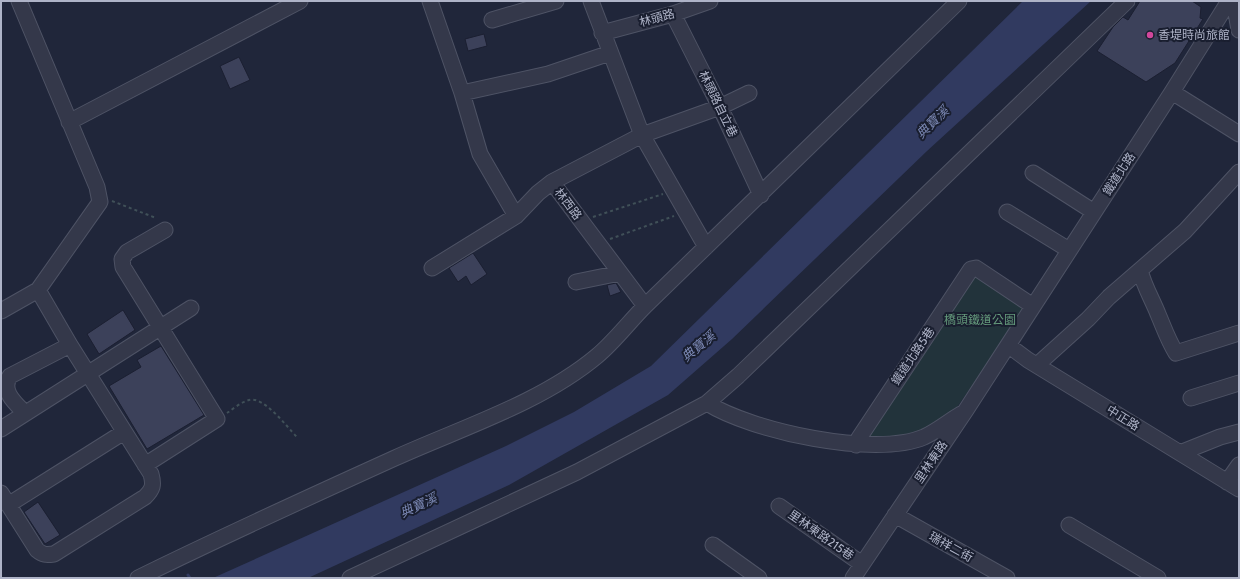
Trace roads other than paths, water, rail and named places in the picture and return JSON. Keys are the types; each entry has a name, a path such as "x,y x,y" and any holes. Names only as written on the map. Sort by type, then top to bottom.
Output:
{"street":[{"path":"1,311 38,290 100,202 97,187 19,1"},
{"path":"69,122 300,1"},
{"path":"430,1 462,93 480,154 516,216"},
{"path":"492,20 556,1"},
{"path":"590,1 642,135 706,247"},
{"path":"138,578 208,544 415,449 520,404 555,385 597,356 645,306 959,1"},
{"path":"350,578 577,472 707,403 744,370 1127,1"},
{"name":"鐵道北路","path":"1008,345 1172,92 1229,1"},
{"path":"1234,1 1239,30"},
{"name":"林頭路","path":"602,33 673,14 706,2"},
{"name":"林頭路自立巷","path":"673,14 720,106 760,195"},
{"path":"462,93 548,74 610,53"},
{"path":"1172,92 1239,134"},
{"name":"林西路","path":"645,306 552,182 642,135 720,106 749,93"},
{"path":"1037,365 1088,319 1109,297 1184,231 1239,172"},
{"path":"1033,173 1094,212"},
{"path":"432,268 516,216 538,193 552,182"},
{"path":"1007,212 1069,250"},
{"path":"145,465 217,419 123,267 122,259 127,252 160,224"},
{"name":"鐵道北路5巷","path":"856,445 859,438 971,269 976,268 1032,306"},
{"path":"1140,270 1144,283 1158,313 1166,337 1176,353 1239,333"},
{"path":"576,282 620,273"},
{"path":"38,290 70,345 145,465 154,482 152,490 145,497 54,554 41,554 5,499 124,432"},
{"path":"1,429 191,308"},
{"path":"25,413 6,395 6,380 10,376 70,345"},
{"name":"中正路","path":"1008,345 1037,365 1233,486"},
{"name":"里林東路","path":"853,578 1008,345"},
{"path":"1191,398 1239,383"},
{"path":"707,403 717,409 747,420 796,435 856,445 893,444 924,437 966,410"},
{"path":"1180,453 1220,437 1239,432"},
{"path":"1233,486 1239,465"},
{"name":"里林東路215巷","path":"778,506 862,564"},
{"name":"瑞祥二街","path":"895,515 1004,577"},
{"path":"1069,526 1158,578"},
{"path":"712,544 759,578"}],"water":[{"name":"典寶溪","path":"1023,1 1091,1 927,151 732,339 668,395 509,485 308,578 213,578 506,446 574,412 651,366"}],"place":[{"name":"香堤時尚旅館","path":"1150,35"}],"park label":[{"name":"橋頭鐵道公園","path":"980,320"}]}
